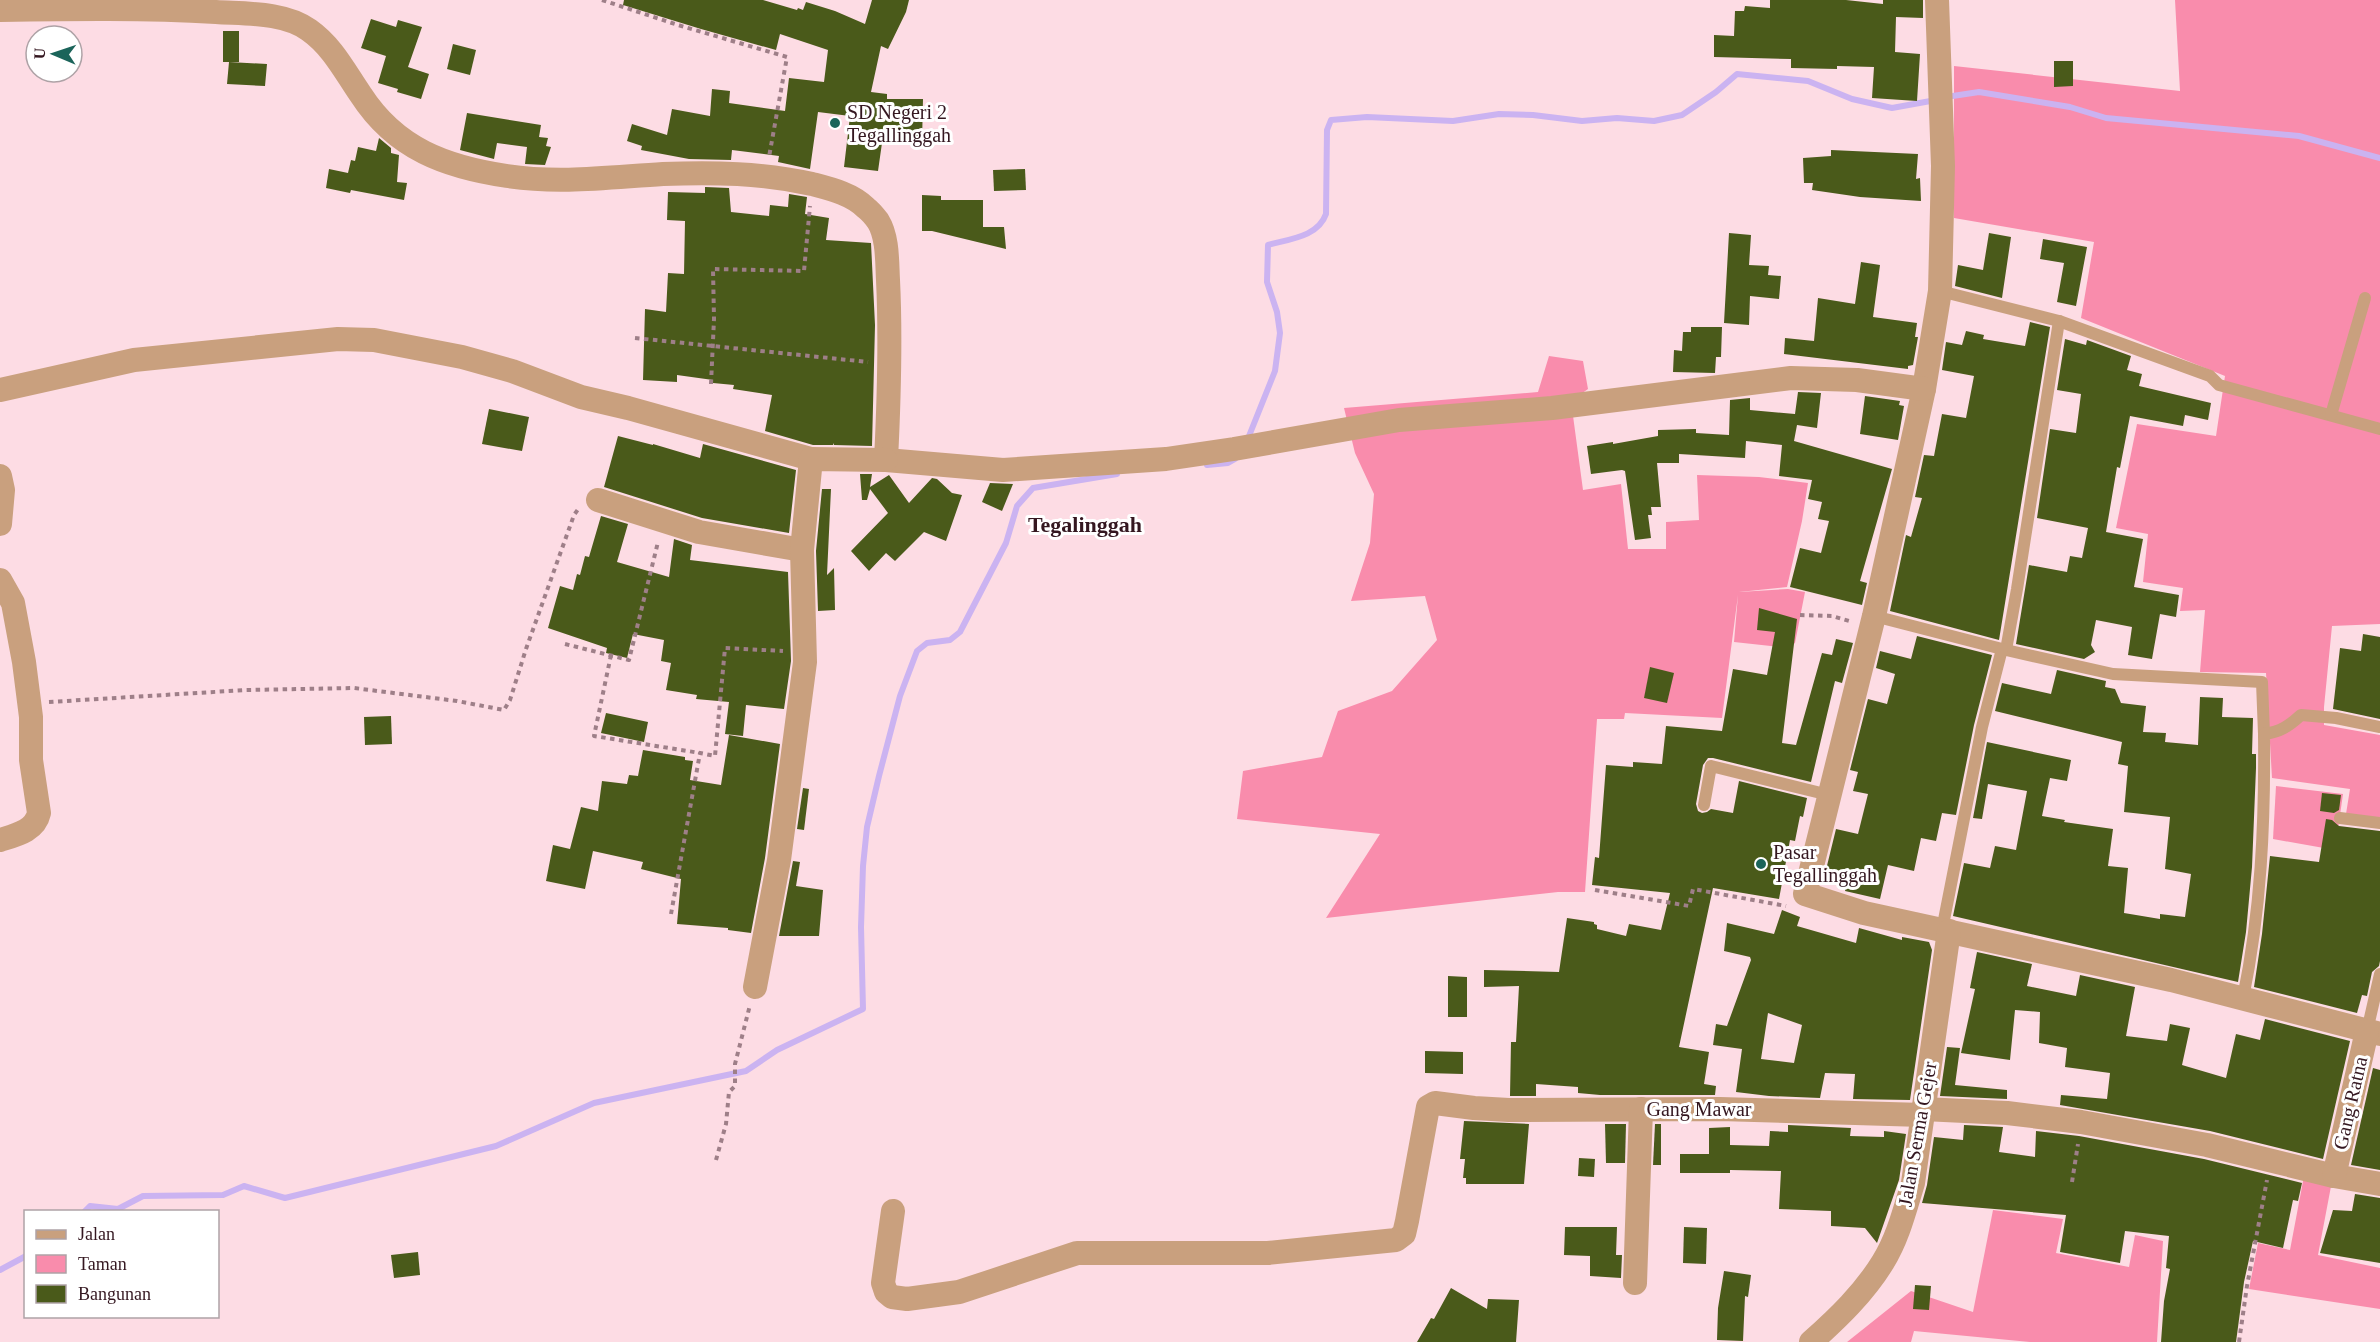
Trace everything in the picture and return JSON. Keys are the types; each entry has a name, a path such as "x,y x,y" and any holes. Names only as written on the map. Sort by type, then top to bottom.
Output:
{"street":[{"path":"1937,0 1942,120 1943,238 1940,291 1924,389 1873,621 1805,894 1864,913 2171,980 2373,1033"},
{"path":"0,10 89,8 184,10 266,15 293,21 309,29 330,48 362,98 387,129 414,148 458,167 546,180 750,173 838,190 864,205 879,222 886,247 890,364 886,460"},
{"path":"0,390 134,360 338,339 374,340 462,357 512,371 580,397 628,408 811,459 886,460 1003,470 1155,460 1234,449 1399,420 1552,408 1758,380 1827,378 1924,389"},
{"path":"755,987 779,860 805,653 802,550 811,459"},
{"path":"0,476 3,490 0,524"},
{"path":"598,500 699,532 802,550"},
{"path":"0,580 13,603 30,703 31,760 38,816 30,829 0,840"},
{"name":"Jalan Serma Gejer","path":"1811,1342 1835,1321 1863,1290 1884,1261 1901,1222 1912,1183 1923,1112 1946,931"},
{"name":"Gang Ratna","path":"2334,1176 2373,1033"},
{"name":"Gang Mawar","path":"893,1211 883,1283 886,1292 892,1297 907,1299 958,1292 1077,1253 1269,1253 1396,1240 1404,1234 1428,1107 1435,1103 1474,1108 2007,1113 2081,1122 2165,1137 2334,1176 2380,1184"},
{"path":"1635,1283 1641,1109"}],"lane":[{"path":"1940,291 2059,321 2200,372 2210,376 2219,385 2380,429"},
{"path":"2331,415 2365,298"},
{"path":"1946,931 1982,727 2004,650 2018,589 2059,321"},
{"path":"1873,621 2113,674 2262,682 2265,787 2261,882 2243,998"},
{"path":"2264,734 2277,732 2301,715 2336,718 2380,727"},
{"path":"1704,806 1711,766 1829,795"},
{"path":"2340,818 2380,822"},
{"path":"2373,1033 2380,974"}],"path":[{"path":"602,0 678,26 787,57 766,176"},
{"path":"711,384 714,346 713,269 804,271 812,184"},
{"path":"636,338 890,364"},
{"path":"30,703 246,690 354,688 456,701 504,710 510,700 574,515 584,502 590,499 598,500"},
{"path":"565,644 629,660 663,520"},
{"path":"1800,615 1873,621"},
{"path":"611,656 594,736 715,756 725,648 805,653"},
{"path":"671,914 700,753"},
{"path":"1595,890 1689,906 1692,889 1790,907 1796,898 1805,894"},
{"path":"716,1160 726,1124 729,1092 735,1086 735,1064 755,987"},
{"path":"2072,1182 2081,1122"},
{"path":"2240,1342 2247,1286 2271,1160"}],"green space":[{"path":"2175,0 2380,0 2380,624 2332,626 2324,725 2380,735 2380,818 2346,814 2350,789 2272,778 2266,673 2200,672 2205,610 2180,611 2183,588 2143,582 2148,534 2116,528 2137,424 2216,436 2225,376 2081,318 2094,242 1954,218 1954,66 2180,91"},
{"path":"1549,356 1583,361 1588,389 1571,401 1583,490 1621,484 1628,549 1666,549 1666,522 1699,520 1697,475 1759,477 1808,483 1787,587 1739,592 1788,589 1805,592 1795,643 1788,648 1734,642 1738,595 1722,718 1625,713 1624,719 1597,719 1585,892 1558,892 1326,918 1380,834 1237,819 1243,771 1322,757 1338,711 1392,691 1437,640 1425,596 1351,601 1370,543 1374,494 1355,453 1344,408 1538,392"},
{"path":"2276,786 2343,794 2335,850 2273,839"},
{"path":"2304,1176 2332,1181 2318,1255 2380,1268 2380,1309 2249,1289 2258,1243 2290,1250"},
{"path":"1993,1210 2063,1219 2056,1253 2129,1267 2135,1235 2163,1241 2157,1342 2030,1342 1914,1331 1911,1342 1847,1342 1911,1291 1973,1312"}],"building":[{"path":"624,0 763,0 797,10 798,8 803,10 806,2 865,24 872,0 909,0 906,12 888,49 881,46 871,92 887,94 887,99 923,99 922,143 882,143 878,171 844,167 850,116 818,112 810,169 778,162 779,156 732,150 731,160 689,159 641,150 642,146 627,141 632,124 667,135 672,109 710,116 712,89 730,91 729,103 785,111 789,78 824,82 828,50 780,34 776,50 623,5"},
{"path":"1770,0 1846,0 1883,4 1883,0 1923,0 1923,18 1896,17 1895,52 1920,54 1917,101 1872,98 1874,67 1791,68 1791,59 1714,57 1714,35 1734,36 1735,11 1744,11 1745,6 1770,8"},
{"path":"371,19 396,27 398,20 422,27 408,67 429,74 421,99 397,92 398,89 378,83 386,56 361,48"},
{"path":"223,31 239,31 239,62 223,62"},
{"path":"453,44 476,50 470,75 447,69"},
{"path":"2054,61 2073,61 2073,86 2054,87"},
{"path":"229,62 267,64 265,86 227,84"},
{"path":"467,113 541,125 539,137 548,138 546,146 551,147 545,165 525,164 527,147 497,143 494,159 460,150"},
{"path":"379,138 391,148 391,153 399,155 397,182 407,183 404,200 351,190 350,193 326,188 329,169 348,173 351,160 355,161 358,147 376,151"},
{"path":"1831,150 1918,154 1916,179 1920,178 1921,201 1860,197 1812,190 1813,183 1804,183 1803,158 1831,156"},
{"path":"1025,169 1026,190 994,191 993,170"},
{"path":"705,187 729,188 731,212 769,216 770,205 788,207 789,194 807,197 805,214 829,218 826,240 871,243 875,325 872,446 834,445 833,443 833,445 813,445 765,431 772,395 733,389 734,385 713,383 713,380 677,375 677,382 643,380 645,309 666,312 668,273 684,274 685,221 667,220 668,192 705,193"},
{"path":"922,195 941,196 941,200 983,200 983,227 1004,227 1006,249 932,231 922,231"},
{"path":"1729,233 1751,235 1749,265 1769,266 1768,275 1781,276 1779,299 1750,296 1749,325 1724,323"},
{"path":"1989,233 2011,237 2002,298 1955,286 1958,265 1983,270"},
{"path":"2043,239 2087,247 2076,306 2057,302 2064,263 2040,259"},
{"path":"1861,262 1880,265 1873,317 1917,323 1915,337 1918,337 1913,365 1908,366 1908,369 1784,354 1785,338 1814,341 1818,298 1855,304"},
{"path":"2030,322 2050,327 1999,640 1890,611 1906,535 1911,537 1922,498 1915,497 1924,455 1934,456 1942,414 1966,418 1974,376 1942,370 1946,342 1962,345 1966,331 1984,335 1983,339 2025,346"},
{"path":"1691,327 1722,327 1721,357 1716,357 1715,373 1673,372 1674,350 1682,351 1683,332 1691,332"},
{"path":"2065,339 2086,345 2087,340 2131,356 2127,370 2142,374 2139,386 2211,403 2208,420 2185,415 2183,426 2130,416 2120,468 2117,467 2106,532 2143,539 2134,587 2179,595 2176,617 2160,614 2152,659 2128,655 2132,627 2096,620 2091,645 2095,652 2084,659 2016,644 2029,565 2067,572 2070,556 2082,558 2088,528 2037,518 2050,429 2076,433 2081,394 2057,390"},
{"path":"1798,392 1821,393 1817,428 1797,425 1794,441 1892,469 1860,581 1867,583 1862,605 1790,587 1800,548 1821,553 1829,521 1818,519 1822,502 1808,499 1812,480 1779,476 1782,445 1746,441 1745,458 1679,454 1679,463 1657,463 1661,507 1651,507 1652,515 1648,515 1651,538 1635,540 1625,471 1591,474 1587,446 1658,436 1658,430 1696,429 1696,433 1729,435 1730,400 1750,398 1750,410 1795,414"},
{"path":"1865,396 1900,401 1899,405 1904,406 1898,440 1860,434"},
{"path":"489,409 529,417 522,451 482,444"},
{"path":"618,436 700,458 703,444 796,470 789,533 702,518 604,487"},
{"path":"860,474 872,474 870,487 889,475 909,503 932,478 937,479 952,493 962,495 946,541 924,532 895,561 886,553 869,571 851,551 888,513 870,489 867,500 862,500"},
{"path":"990,483 1013,484 1002,511 982,502"},
{"path":"822,489 831,489 827,575 834,568 835,610 818,611 816,551"},
{"path":"601,516 628,524 617,562 669,577 674,539 692,545 690,560 788,572 791,661 784,709 746,705 743,736 725,734 729,702 696,699 697,695 666,690 671,663 661,661 664,640 633,634 627,658 606,653 607,648 548,628 560,586 573,590 585,556 589,557"},
{"path":"1759,608 1797,619 1782,743 1796,745 1822,653 1832,655 1836,639 1853,643 1842,683 1835,681 1811,782 1713,758 1708,758 1703,765 1696,804 1698,811 1702,813 1711,809 1733,813 1739,781 1807,798 1803,817 1800,816 1795,841 1790,840 1779,899 1713,888 1679,1047 1709,1052 1704,1084 1716,1086 1715,1095 1600,1095 1578,1093 1578,1087 1536,1084 1536,1096 1510,1096 1511,1042 1516,1042 1519,986 1484,987 1484,970 1559,972 1567,918 1594,922 1597,929 1626,936 1629,924 1661,930 1670,893 1592,885 1595,857 1599,858 1606,765 1633,767 1633,762 1662,764 1666,726 1722,731 1733,669 1767,675 1775,632 1757,630"},
{"path":"2363,634 2380,637 2380,719 2333,709 2340,648 2361,651"},
{"path":"1917,636 1992,655 1974,725 1956,815 1942,813 1936,841 1921,838 1914,871 1888,865 1880,899 1845,891 1846,887 1823,882 1836,829 1858,834 1868,794 1853,791 1858,772 1850,770 1868,699 1887,704 1895,674 1876,668 1880,651 1911,659"},
{"path":"1650,667 1674,673 1667,703 1644,698"},
{"path":"2057,670 2106,681 2105,687 2115,689 2121,703 2146,706 2143,732 2166,733 2165,742 2198,745 2200,697 2223,698 2222,717 2253,718 2252,754 2256,754 2256,768 2252,867 2246,932 2238,982 1953,916 1964,863 1990,868 1995,846 2016,850 2027,791 1988,784 1982,819 1973,818 1987,742 2071,760 2067,781 2050,778 2042,816 2065,820 2064,822 2113,829 2108,866 2128,868 2124,913 2160,919 2160,914 2185,917 2191,874 2165,869 2170,817 2124,812 2128,766 2118,764 2122,742 1995,711 2002,683 2051,694"},
{"path":"606,713 648,722 644,742 601,733"},
{"path":"391,716 392,744 365,745 364,717"},
{"path":"729,735 780,744 765,858 751,933 728,930 728,928 677,924 681,879 641,869 643,862 593,851 585,889 546,881 553,845 570,849 581,807 598,811 602,781 627,784 629,775 638,776 643,750 685,757 685,760 693,761 690,780 721,785"},
{"path":"803,788 809,789 804,830 797,829"},
{"path":"2322,793 2341,795 2339,810 2334,813 2320,811"},
{"path":"2326,819 2332,820 2339,826 2380,831 2380,961 2379,966 2372,972 2367,996 2362,995 2357,1013 2254,987 2270,856 2319,862"},
{"path":"793,861 800,862 796,886 823,890 819,936 779,936"},
{"path":"1782,910 1800,917 1797,926 1856,943 1859,928 1902,940 1902,937 1929,942 1932,950 1910,1100 1853,1099 1855,1074 1825,1073 1820,1098 1736,1092 1742,1049 1713,1045 1716,1024 1727,1026 1751,960 1750,957 1724,951 1727,923 1774,934","holes":["1768,1013 1802,1025 1794,1063 1761,1059"]},
{"path":"1977,952 2032,964 2027,986 2076,996 2080,975 2135,987 2126,1036 2167,1041 2170,1024 2190,1028 2182,1065 2226,1078 2236,1034 2260,1040 2265,1019 2350,1041 2323,1159 2210,1131 2060,1105 2061,1095 2107,1099 2110,1073 2065,1067 2067,1048 2039,1043 2040,1012 2015,1010 2010,1060 1961,1053 1975,989 1970,988"},
{"path":"1448,976 1467,977 1467,1017 1448,1017"},
{"path":"1947,1047 1960,1048 1955,1085 2007,1090 2007,1099 1940,1096"},
{"path":"1425,1051 1463,1052 1463,1074 1425,1073"},
{"path":"2373,1068 2380,1070 2380,1170 2351,1165"},
{"path":"1464,1121 1529,1124 1524,1184 1466,1184 1466,1178 1463,1178 1465,1159 1460,1159"},
{"path":"1605,1124 1626,1124 1625,1163 1606,1163"},
{"path":"1655,1124 1661,1124 1661,1165 1653,1165"},
{"path":"1788,1125 1851,1128 1850,1136 1884,1137 1884,1131 1906,1134 1899,1180 1877,1243 1865,1228 1831,1226 1831,1211 1779,1209 1781,1171 1730,1170 1730,1173 1680,1173 1680,1154 1709,1154 1709,1128 1730,1127 1730,1145 1769,1146 1770,1131 1788,1132"},
{"path":"1964,1125 2003,1127 1999,1152 2035,1157 2036,1131 2079,1136 2204,1159 2302,1183 2298,1201 2293,1200 2283,1248 2253,1241 2244,1282 2236,1342 2161,1342 2164,1301 2170,1269 2166,1268 2169,1236 2125,1231 2120,1263 2060,1252 2066,1215 1922,1203 1934,1137 1963,1140"},
{"path":"1579,1158 1595,1159 1594,1177 1578,1176"},
{"path":"2355,1194 2380,1198 2380,1263 2320,1253 2333,1210 2352,1211"},
{"path":"1565,1227 1617,1227 1616,1255 1622,1255 1621,1278 1590,1276 1590,1256 1564,1255"},
{"path":"1684,1227 1707,1228 1706,1264 1683,1263"},
{"path":"418,1252 420,1275 394,1278 391,1255"},
{"path":"1724,1271 1751,1275 1748,1297 1745,1296 1743,1341 1717,1340 1718,1308"},
{"path":"1915,1285 1931,1286 1929,1310 1913,1309"},
{"path":"1451,1288 1487,1309 1488,1299 1519,1300 1516,1342 1417,1342 1431,1318 1434,1319"}],"waterway":[{"path":"1247,441 1275,371 1280,333 1277,312 1267,282 1268,245 1302,236 1317,228 1322,222 1326,214 1327,130 1331,120 1367,117 1453,121 1499,114 1533,115 1582,121 1617,118 1654,121 1682,115 1716,92 1737,74 1808,81 1852,99 1892,108 1936,100"},
{"path":"1946,97 1979,92 2070,107 2106,118 2299,136 2380,158"},
{"path":"1207,465 1228,463 1235,459"},
{"path":"86,1210 90,1206 118,1209 143,1196 223,1195 244,1186 285,1198 496,1146 594,1103 746,1071 777,1050 863,1009 861,927 867,827 900,696 917,651 927,643 950,640 960,632 1006,543 1017,506 1033,488 1117,474"},
{"path":"0,1270 24,1257"}],"place":[{"name":"SD Negeri 2 Tegallinggah","path":"835,123"},
{"name":"Pasar Tegallinggah","path":"1761,864"}],"district":[{"name":"Tegalinggah","path":"1085,524"}]}
